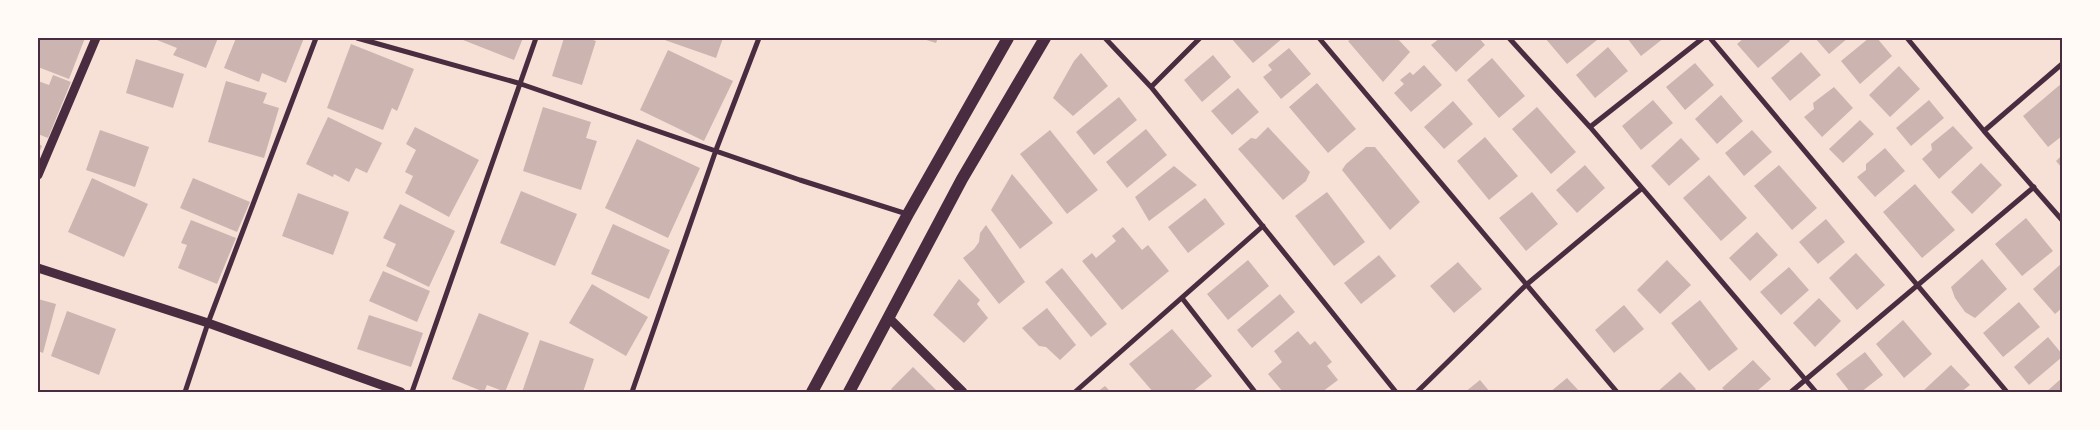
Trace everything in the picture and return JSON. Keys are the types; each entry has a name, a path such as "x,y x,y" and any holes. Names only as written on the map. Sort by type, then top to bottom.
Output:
{"main road":[{"path":"812,392 908,214 1008,38"},
{"path":"849,392 890,319 962,179 1045,38"}],"street":[{"path":"38,175 96,38"},
{"path":"185,392 208,323 316,38"},
{"path":"357,38 518,83 800,180 908,214"},
{"path":"412,392 518,83 536,38"},
{"path":"632,392 716,150 760,38"},
{"path":"1105,38 1152,87 1396,392"},
{"path":"1152,87 1200,38"},
{"path":"1319,38 1617,392"},
{"path":"1509,38 1590,127 1816,392"},
{"path":"1590,127 1702,38"},
{"path":"1710,38 2007,392"},
{"path":"1907,38 1984,132 2062,220"},
{"path":"1984,132 2062,64"},
{"path":"1791,392 2034,187"},
{"path":"1417,392 1526,285 1641,189"},
{"path":"1075,392 1263,226"},
{"path":"38,268 208,323 401,392"},
{"path":"1182,298 1255,392"},
{"path":"890,319 963,392"}],"building":[{"path":"38,38 85,38 69,79 38,67"},
{"path":"152,38 218,38 206,68 173,55 177,48"},
{"path":"236,38 304,38 286,83 262,73 259,82 224,68"},
{"path":"458,38 523,38 514,60"},
{"path":"564,38 587,38 596,41 582,85 552,76"},
{"path":"659,38 723,38 716,58"},
{"path":"920,38 938,38 936,43"},
{"path":"1231,38 1283,38 1253,63"},
{"path":"1353,38 1397,38 1410,52 1383,82 1348,41"},
{"path":"1440,38 1479,38 1485,45 1456,72 1431,45"},
{"path":"1545,38 1595,38 1597,40 1567,64"},
{"path":"1627,38 1664,38 1641,56"},
{"path":"1744,38 1788,38 1790,41 1758,68 1737,44"},
{"path":"1815,38 1848,38 1829,54"},
{"path":"1869,38 1877,38 1892,56 1860,84 1841,61"},
{"path":"351,44 414,69 397,111 392,108 383,130 327,108"},
{"path":"1608,47 1628,71 1595,98 1576,75"},
{"path":"1289,48 1311,74 1281,99 1263,77 1272,70 1268,65"},
{"path":"668,50 733,81 704,141 640,110"},
{"path":"1801,52 1821,75 1790,101 1771,78"},
{"path":"1081,53 1108,86 1073,116 1053,98 1074,61"},
{"path":"1213,55 1231,77 1202,102 1184,80"},
{"path":"1492,58 1525,96 1499,118 1467,80"},
{"path":"136,59 184,74 173,108 126,93"},
{"path":"1695,63 1714,85 1685,110 1666,87"},
{"path":"1424,65 1442,85 1411,112 1394,93 1404,84 1400,80 1410,72 1413,75"},
{"path":"1899,66 1920,89 1890,117 1869,95"},
{"path":"53,75 71,82 48,138 38,134 38,81 49,85"},
{"path":"226,81 267,93 263,103 279,108 264,158 208,142"},
{"path":"1317,83 1356,129 1328,153 1289,107"},
{"path":"2062,83 2062,136 2048,147 2023,116"},
{"path":"1834,87 1853,108 1822,137 1804,117 1814,109 1813,103"},
{"path":"1238,88 1259,112 1232,135 1211,111"},
{"path":"1721,95 1743,121 1717,144 1695,119"},
{"path":"1119,97 1137,120 1094,155 1076,132"},
{"path":"1653,100 1673,123 1641,150 1622,126"},
{"path":"1929,100 1944,118 1911,146 1896,128"},
{"path":"1453,101 1473,124 1444,149 1424,127"},
{"path":"543,107 591,122 586,138 597,141 581,190 523,171"},
{"path":"1537,107 1576,152 1551,174 1512,129"},
{"path":"328,117 382,143 367,173 356,168 349,182 334,174 333,177 306,164"},
{"path":"1860,120 1874,134 1843,163 1829,149"},
{"path":"1953,126 1973,148 1939,179 1922,159 1932,150 1931,144"},
{"path":"415,127 479,160 449,217 405,193 413,176 405,172 416,150 406,144"},
{"path":"1268,127 1310,172 1306,181 1283,200 1238,149 1251,138 1256,139"},
{"path":"1146,129 1167,155 1127,188 1106,162"},
{"path":"100,130 149,147 135,187 86,170"},
{"path":"1050,130 1098,190 1067,214 1020,154"},
{"path":"1752,130 1772,152 1744,176 1725,153"},
{"path":"1485,137 1518,176 1489,200 1457,161"},
{"path":"1681,138 1700,159 1669,186 1651,166"},
{"path":"637,139 700,168 668,238 605,208"},
{"path":"38,143 42,146 38,155"},
{"path":"1366,147 1375,147 1420,202 1390,230 1342,170 1346,164"},
{"path":"1885,148 1905,171 1875,197 1857,177 1866,170 1866,164"},
{"path":"2062,155 2062,168 2056,161"},
{"path":"1981,163 2002,185 1972,214 1951,192"},
{"path":"1585,165 1605,188 1577,213 1556,190"},
{"path":"1779,165 1817,208 1792,230 1754,186"},
{"path":"1174,166 1197,185 1149,221 1135,197"},
{"path":"1012,174 1053,223 1020,249 991,210"},
{"path":"1709,175 1747,218 1721,241 1683,198"},
{"path":"92,178 148,204 124,257 68,232"},
{"path":"193,178 250,202 237,232 180,208"},
{"path":"1915,184 1955,230 1922,258 1883,212"},
{"path":"521,191 577,214 555,266 500,243"},
{"path":"1327,192 1365,242 1334,266 1295,216"},
{"path":"1532,192 1558,224 1526,251 1499,218"},
{"path":"298,193 349,212 333,255 282,236"},
{"path":"1205,198 1225,224 1188,253 1168,227"},
{"path":"400,204 455,231 429,287 386,266 396,244 383,238"},
{"path":"2026,218 2053,251 2022,276 1995,244"},
{"path":"1826,219 1845,242 1818,264 1799,242"},
{"path":"191,220 236,238 217,284 178,268 187,245 181,243"},
{"path":"613,224 670,250 649,299 591,274"},
{"path":"986,225 1025,282 999,304 963,258 979,242 980,233"},
{"path":"1123,227 1142,250 1148,245 1169,271 1122,310 1082,261 1092,253 1096,258 1116,241 1112,236"},
{"path":"1757,232 1778,255 1750,281 1729,258"},
{"path":"1856,253 1885,285 1857,310 1829,278"},
{"path":"1379,255 1396,276 1361,304 1344,283"},
{"path":"1982,259 2007,289 1975,318 1965,312 1955,298 1951,287"},
{"path":"1248,260 1269,286 1228,320 1207,294"},
{"path":"1667,260 1691,285 1660,314 1637,290"},
{"path":"1458,262 1482,289 1454,313 1430,286"},
{"path":"2062,263 2062,308 2055,314 2033,289"},
{"path":"1789,267 1809,290 1781,315 1760,292"},
{"path":"1062,268 1107,324 1091,337 1045,282"},
{"path":"383,271 430,291 417,322 369,301"},
{"path":"959,279 980,300 977,304 988,318 964,343 933,315"},
{"path":"592,284 648,317 626,356 569,323"},
{"path":"1280,294 1295,312 1252,348 1237,330"},
{"path":"1819,298 1841,321 1815,347 1793,323"},
{"path":"38,299 56,304 43,353 38,351"},
{"path":"1700,300 1738,349 1709,371 1671,323"},
{"path":"2019,302 2040,327 2003,357 1983,333"},
{"path":"1624,305 1644,329 1614,353 1595,330"},
{"path":"1047,308 1076,345 1060,360 1046,347 1039,346 1022,328"},
{"path":"67,311 116,329 99,375 51,356"},
{"path":"479,313 529,333 505,392 487,385 484,392 452,379"},
{"path":"369,315 423,333 411,367 357,349"},
{"path":"1903,320 1932,354 1904,378 1876,344"},
{"path":"1172,329 1212,376 1192,392 1153,392 1129,364"},
{"path":"1298,331 1310,345 1315,341 1332,362 1327,366 1338,380 1322,392 1283,392 1268,374 1282,362 1274,351"},
{"path":"2048,337 2062,354 2062,357 2029,385 2014,367"},
{"path":"540,340 594,359 583,392 522,392"},
{"path":"1865,352 1883,375 1861,392 1850,392 1836,374"},
{"path":"1753,360 1771,379 1756,392 1726,392 1722,388"},
{"path":"1951,365 1970,385 1961,392 1927,392 1924,390"},
{"path":"913,367 938,392 894,392 891,389"},
{"path":"1680,372 1696,389 1692,392 1657,392"},
{"path":"1567,378 1580,392 1550,392"},
{"path":"2062,378 2062,392 2046,392"},
{"path":"1480,380 1490,392 1465,392"},
{"path":"1105,386 1111,392 1097,392"}]}
